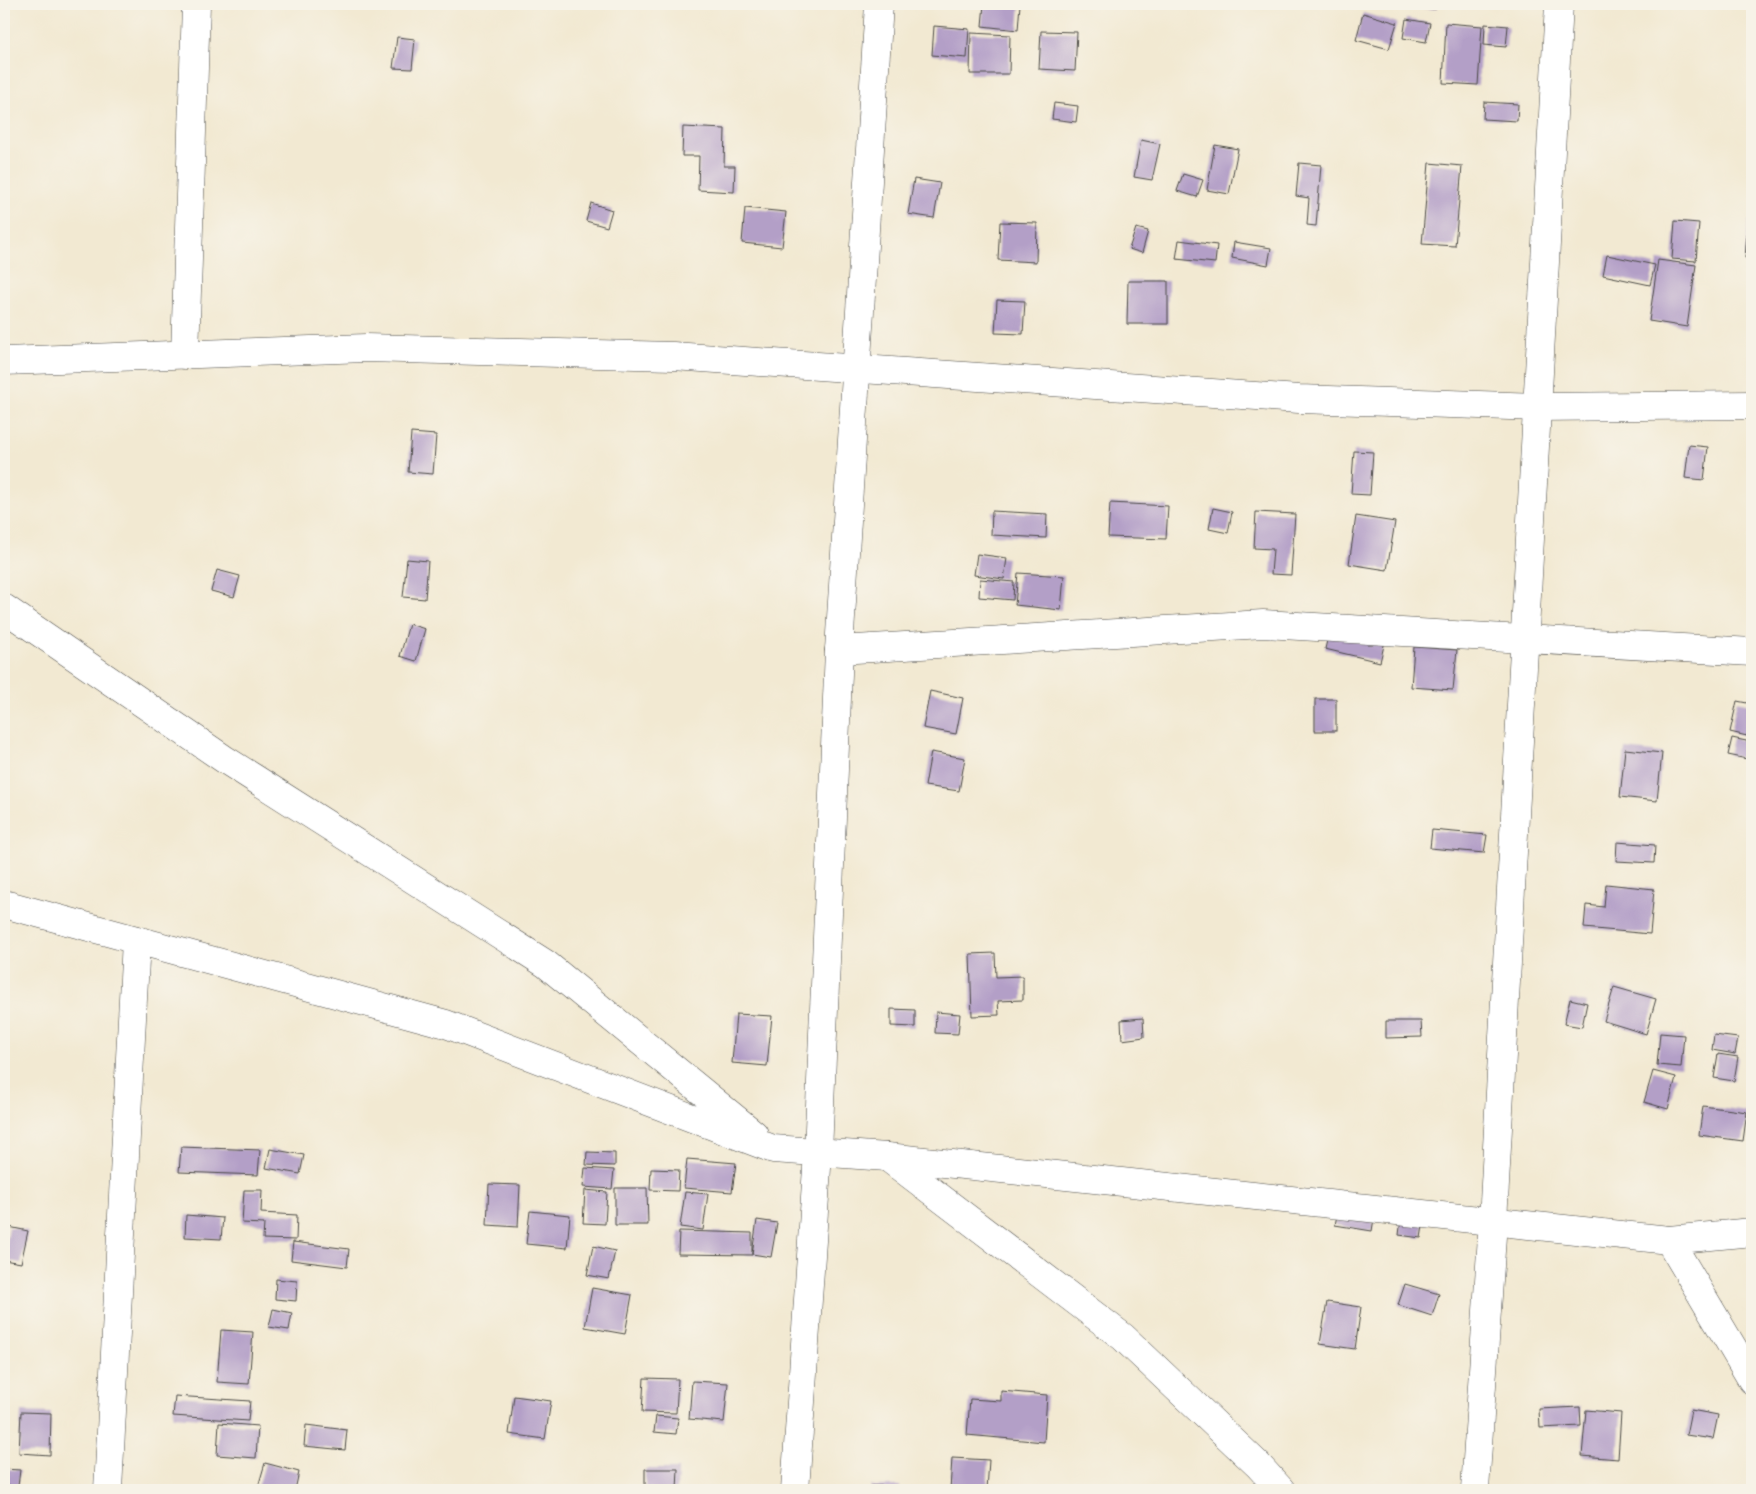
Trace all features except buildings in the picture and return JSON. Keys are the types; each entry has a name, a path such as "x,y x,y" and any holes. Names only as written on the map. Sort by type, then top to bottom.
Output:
{"street":[{"path":"185,355 196,4"},
{"path":"795,1490 818,1152 839,650 858,369 879,4"},
{"path":"1475,1490 1492,1221 1559,4"},
{"path":"4,361 366,348 673,356 1299,399 1536,407 1752,405"},
{"path":"4,608 224,759 546,964 773,1149"},
{"path":"839,650 1263,624 1752,652"},
{"path":"4,904 446,1024 773,1149 886,1157 1669,1240 1752,1232"},
{"path":"108,1490 136,940"},
{"path":"886,1157 1122,1337 1258,1465 1281,1490"},
{"path":"1669,1240 1752,1380"}]}
